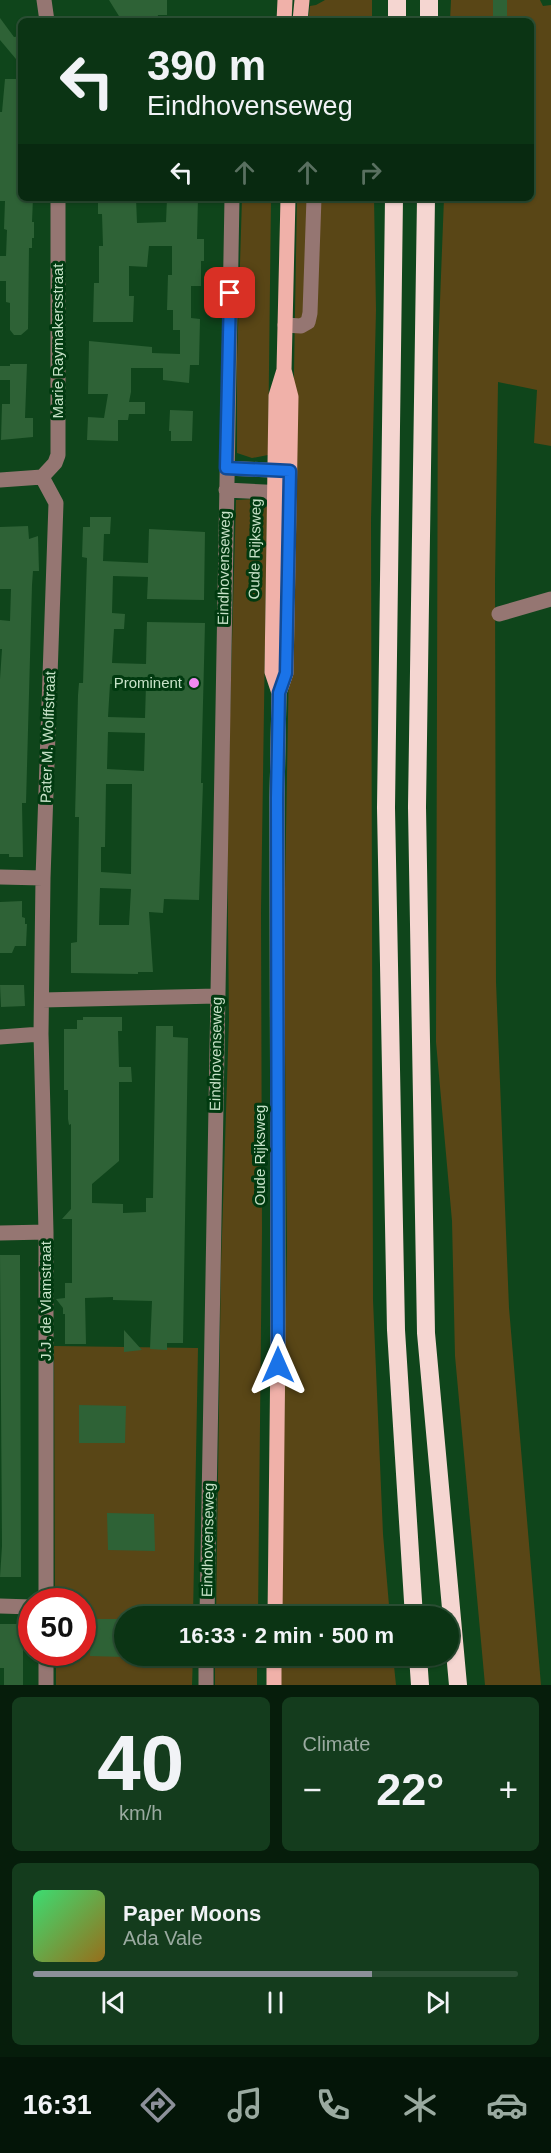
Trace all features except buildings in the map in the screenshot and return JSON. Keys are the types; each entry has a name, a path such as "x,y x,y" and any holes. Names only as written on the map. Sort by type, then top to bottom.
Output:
{"highway":[{"path":"397,0 397,18"},
{"path":"429,0 429,18"},
{"path":"394,201 386,808 396,1330 413,1606"},
{"path":"426,201 417,807 426,1333 458,1685"},
{"path":"419,1666 420,1685"}],"main road":[{"path":"284,18 285,0"},
{"path":"300,18 302,0"},
{"name":"Oude Rijksweg","path":"279,693 272,672 273,492 276,396 284,370 288,201"},
{"name":"Oude Rijksweg","path":"275,1606 278,1343 277,798 279,693 286,673 291,397 284,370"},
{"path":"274,1666 274,1685"}],"street":[{"path":"44,0 47,18"},
{"name":"Marie Raymakersstraat","path":"42,477 55,463 58,455 58,201"},
{"name":"Eindhovenseweg","path":"207,1606 232,201"},
{"path":"285,326 301,326 308,322 314,201"},
{"path":"226,468 290,471"},
{"path":"0,480 42,477"},
{"name":"Pater M. Wolffstraat","path":"42,477 56,503 42,878 42,1000"},
{"name":"Eindhovenseweg","path":"226,490 290,493"},
{"path":"499,614 551,599"},
{"path":"0,877 42,878"},
{"path":"42,1000 217,996"},
{"name":"J.J. de Vlamstraat","path":"42,1000 40,1034 46,1232 46,1588"},
{"path":"0,1037 40,1034"},
{"path":"0,1233 46,1232"},
{"path":"0,1606 18,1607"},
{"path":"46,1666 46,1685"},
{"path":"206,1666 206,1685"}],"shaded area":[{"path":"325,0 372,0 372,18 308,18 310,6"},
{"path":"451,0 540,0 543,6 551,5 551,446 534,443 537,390 498,382 495,581 496,982 509,1308 541,1685 485,1685 455,1356 452,1221 436,1042 438,353 444,201 534,201 534,18 450,18"},
{"path":"242,201 271,201 268,455 252,458 237,453"},
{"path":"297,201 374,201 376,310 371,520 373,1300 383,1534 389,1606 281,1606 287,1247 284,946"},
{"path":"254,499 267,507 261,911 262,1231 258,1606 216,1606 221,1266 229,1020 227,824 236,500"},
{"path":"54,1346 198,1348 193,1606 114,1606 114,1666 193,1666 192,1685 56,1685 56,1666 96,1666 96,1588 55,1588"},
{"path":"215,1666 257,1666 257,1685 215,1685"},
{"path":"280,1666 394,1666 396,1685 280,1685"}],"place":[{"name":"Prominent","path":"194,683"}],"route":[{"path":"230,293 226,468 290,471 286,673 279,693 277,798 278,1365"}]}
